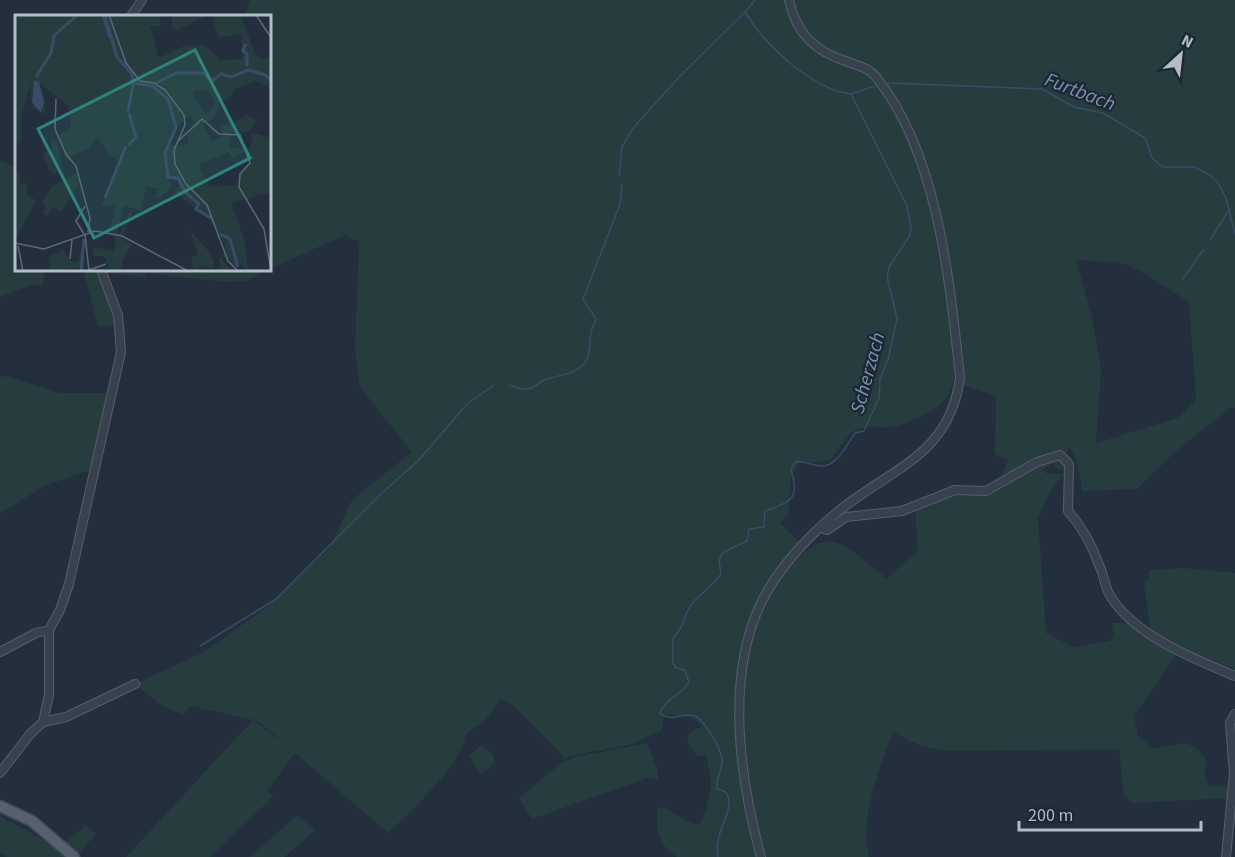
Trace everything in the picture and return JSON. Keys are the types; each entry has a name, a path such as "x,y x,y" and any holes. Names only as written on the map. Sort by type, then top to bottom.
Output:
{"main road":[{"path":"0,806 32,821 74,857"}],"street":[{"path":"132,15 141,0"},
{"path":"761,857 750,817 739,741 746,651 761,603 773,582 839,511 933,442 952,415 960,378 939,230 918,150 902,117 877,78 866,69 836,58 811,44 795,21 789,0"},
{"path":"44,722 49,695 49,630 60,610 69,584 121,352 118,315 102,272"},
{"path":"821,528 827,530 846,517 902,511 955,490 986,491 1037,462 1060,455 1069,464 1068,511 1084,529 1110,596 1130,619 1186,656 1235,676"},
{"path":"0,652 36,633 49,630"},
{"path":"0,773 31,733 44,722 66,717 135,684"},
{"path":"1227,857 1234,773 1230,723 1235,714"}],"green space":[{"path":"250,0 1235,0 1235,408 1230,408 1175,452 1137,489 1082,491 1076,461 1068,447 1065,469 1056,468 1054,462 1042,470 1048,474 1063,474 1048,495 1038,518 1046,633 1073,647 1110,641 1114,636 1112,623 1133,623 1177,654 1134,716 1138,736 1153,749 1178,744 1196,748 1207,762 1204,769 1209,787 1230,785 1229,798 1133,803 1124,797 1119,749 949,751 919,745 894,733 882,760 872,794 867,828 869,857 677,857 662,842 657,824 657,809 664,807 687,821 700,825 709,799 710,774 706,755 697,756 687,740 690,733 702,726 689,717 664,714 662,731 628,745 564,757 515,707 500,699 484,722 466,734 455,760 434,787 388,833 295,753 267,791 274,796 210,857 126,857 253,720 289,747 258,721 191,706 183,714 162,706 135,684 204,652 267,607 329,549 352,500 412,452 360,387 355,349 359,242 345,235 272,268 272,15 244,15","holes":["1076,260 1119,262 1141,271 1189,302 1196,400 1178,418 1096,443 1101,369 1092,317","954,309 964,376 963,385 996,396 995,454 1008,460 997,486 967,490 915,510 918,550 887,579 853,552 840,544 828,542 817,544 805,552 775,586 802,544 780,523 788,516 791,477 799,464 830,460 854,431 869,427 896,426 919,418 935,408 946,397 953,384 955,352 948,311"]},
{"path":"0,161 15,167 15,272 46,272 42,286 34,284 0,297"},
{"path":"84,272 100,272 119,326 98,325"},
{"path":"264,272 245,281 228,282 146,273 145,277 105,273"},
{"path":"6,376 59,393 111,393 90,470 44,486 0,514 0,377"},
{"path":"1183,568 1235,573 1235,669 1191,653 1150,629 1144,583 1149,578 1149,570"},
{"path":"647,743 658,771 658,780 650,777 532,819 519,798 560,764 575,757"},
{"path":"481,745 492,753 495,763 481,774 469,756"},
{"path":"0,816 48,842 64,857 7,857 0,853"},
{"path":"297,816 316,830 284,857 249,857"},
{"path":"85,826 96,834 77,855 65,843"}],"waterway":[{"name":"Scherzach","path":"718,857 717,847 729,806 726,792 717,789 722,761 719,749 706,727 696,717 692,715 668,717 660,713 662,708 689,682 685,670 676,668 673,663 673,638 680,630 690,605 721,574 719,561 722,553 747,541 749,529 764,527 765,511 791,498 795,488 791,470 795,462 819,466 828,465 842,453 855,433 864,431 879,398 880,379 888,360 897,318 887,277 889,267 910,235 911,227 907,206 851,94 820,84 805,75 777,51 764,38 745,12 755,0"},
{"path":"619,176 622,147 633,128 681,75 745,12"},
{"name":"Furtbach","path":"888,83 1042,89 1074,107 1103,113 1145,138 1152,158 1162,167 1194,167 1210,175 1218,183 1226,198 1235,234"},
{"name":"Furtbach","path":"851,94 875,86"},
{"path":"509,385 529,389 544,380 576,370 585,362 596,319 583,299 620,204 622,185"},
{"path":"1210,240 1227,213"},
{"path":"1182,280 1204,249"},
{"path":"200,646 276,599 382,493 418,461 467,404 494,385"}]}
